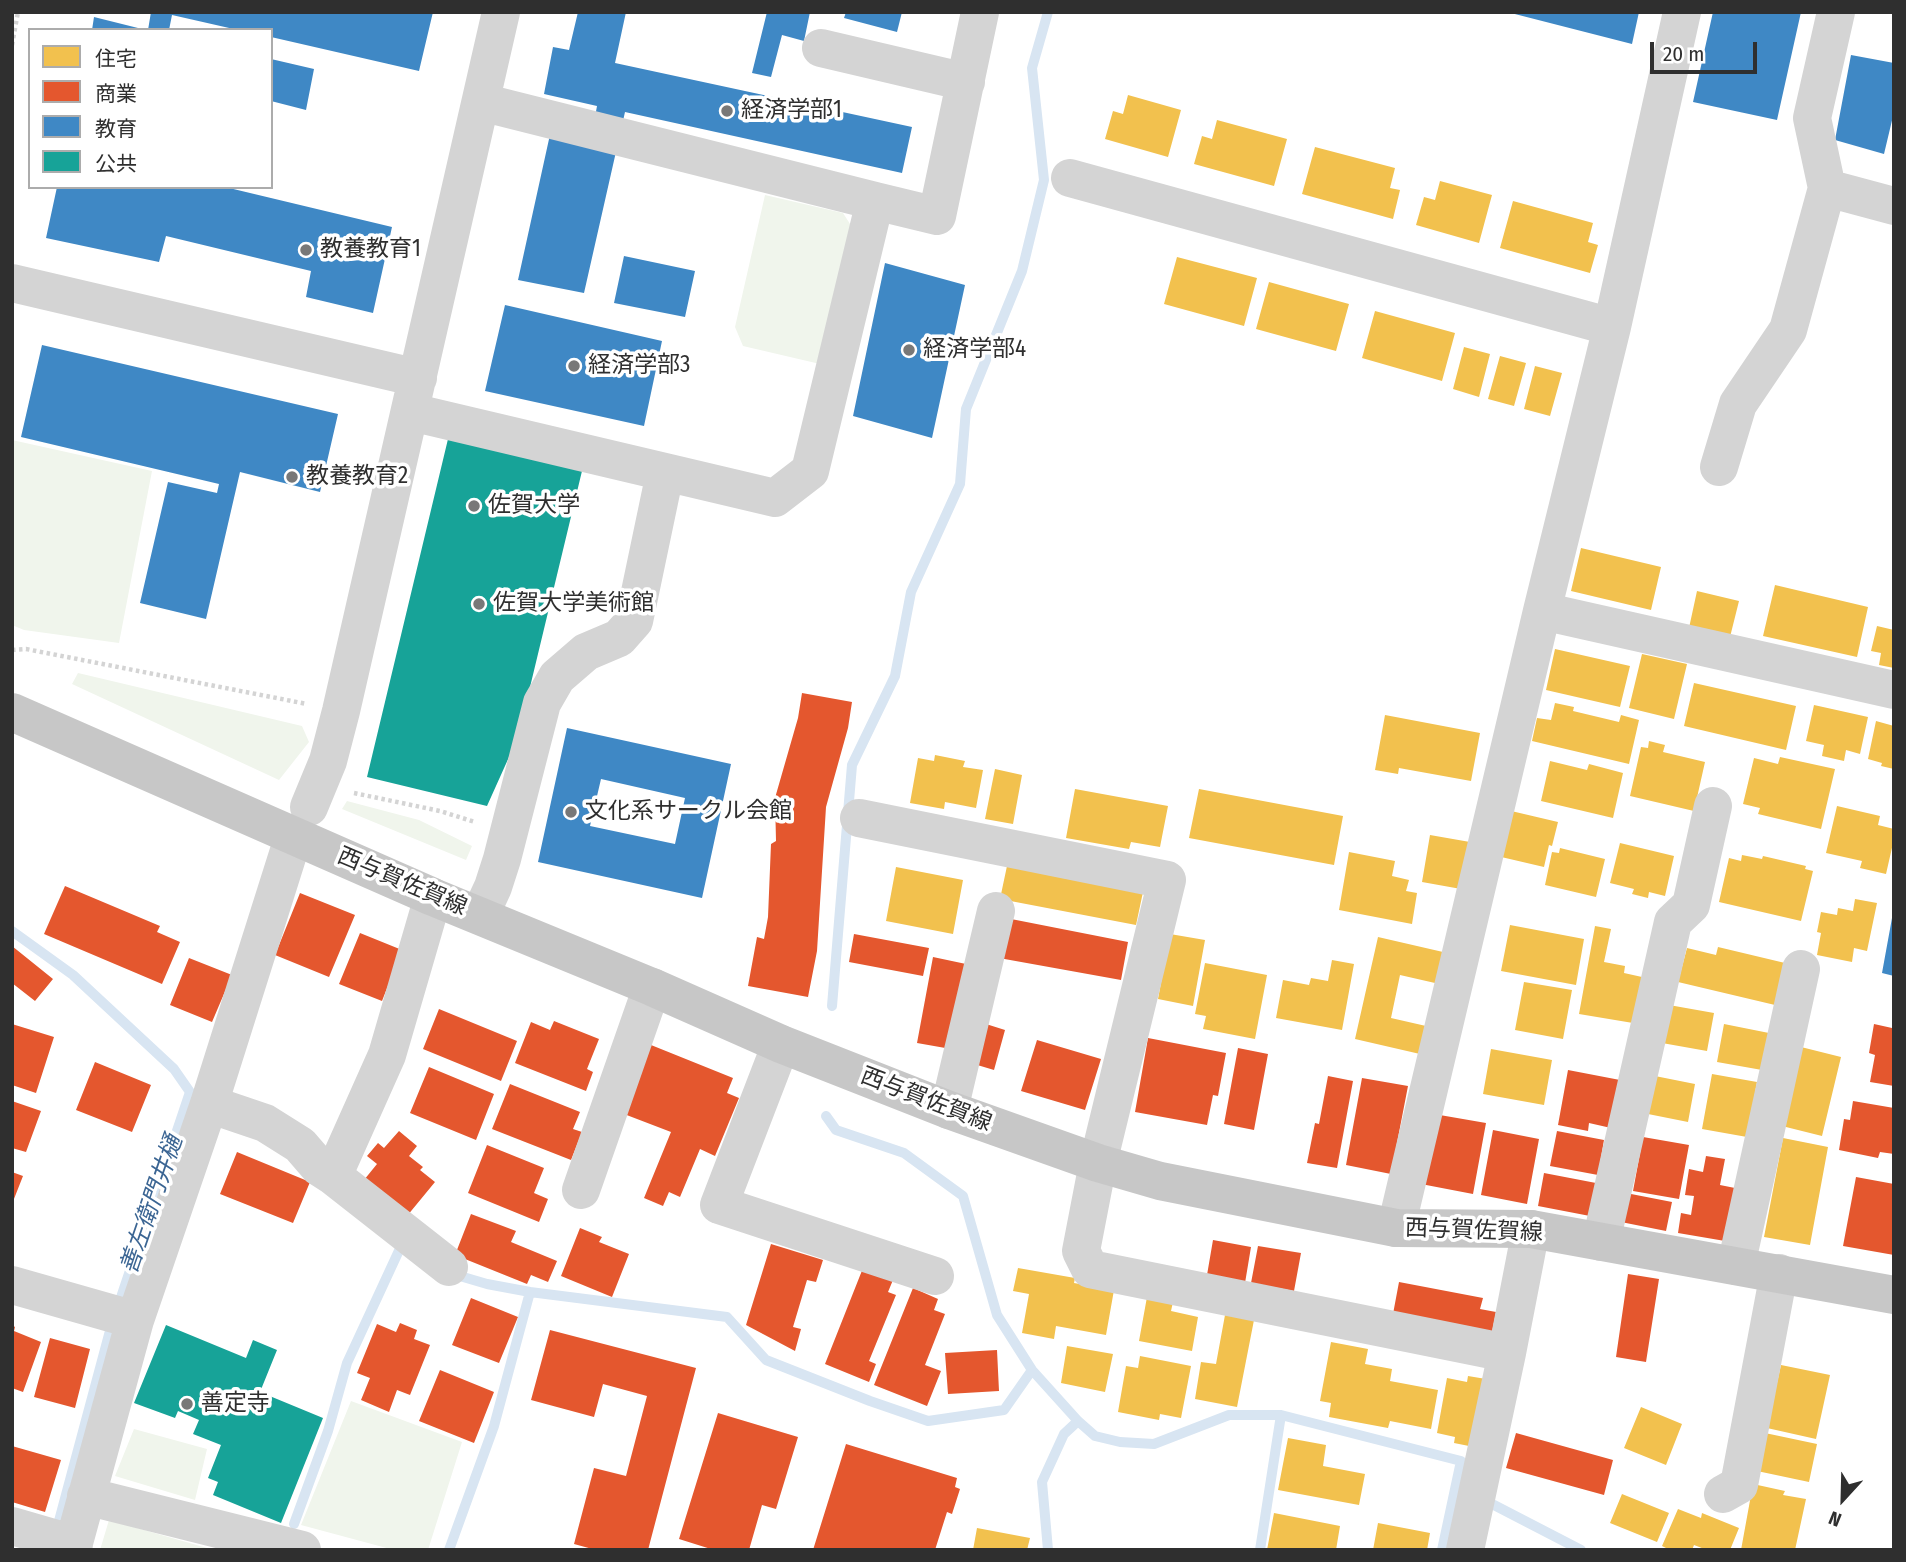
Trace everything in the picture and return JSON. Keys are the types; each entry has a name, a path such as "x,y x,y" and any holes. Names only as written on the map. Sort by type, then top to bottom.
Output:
{"main road":[{"name":"西与賀佐賀線","path":"12,712 308,808 433,897 652,987 781,1044 949,1110 1097,1163 1160,1181 1396,1228 1531,1229 1894,1295"}],"street":[{"path":"12,1526 64,1542 86,1496 122,1316 204,1116 308,808 328,761 501,12"},
{"path":"481,102 937,216 980,12"},
{"path":"1396,1228 1612,327 1682,12"},
{"path":"1719,467 1738,404 1788,330 1827,188 1812,117 1836,12"},
{"path":"821,48 965,82"},
{"path":"1070,178 1612,327"},
{"path":"1827,188 1894,206"},
{"path":"12,283 414,395 665,472 775,498 810,471 875,201"},
{"path":"480,915 493,887 509,833 542,703 557,677 586,652 619,638 634,621 665,472"},
{"path":"1542,611 1894,690"},
{"path":"1601,1242 1673,922 1691,905 1713,806"},
{"path":"859,818 1167,880 1097,1163 1081,1251 1090,1269 1507,1353"},
{"path":"333,1176 387,1055 433,897"},
{"path":"949,1110 996,911"},
{"path":"1737,1266 1801,969"},
{"path":"581,1190 652,987"},
{"path":"781,1044 719,1205 935,1276"},
{"path":"204,1116 265,1123 300,1144 319,1167 449,1267"},
{"path":"1465,1550 1531,1229"},
{"path":"1723,1494 1739,1485 1779,1273"},
{"path":"12,1284 122,1316"},
{"path":"86,1496 302,1550"}],"path":[{"path":"12,45 18,12"},
{"path":"12,650 26,649 341,711"},
{"path":"308,808 345,791 440,811 509,833"}],"shaded area":[{"path":"765,195 843,213 852,227 820,364 743,346 735,327"},
{"path":"12,440 152,471 119,643 24,630 12,625"},
{"path":"78,673 302,726 309,742 279,780 72,684"},
{"path":"347,801 419,820 472,846 466,860 342,809"},
{"path":"351,1401 462,1442 428,1550 394,1550 301,1525"},
{"path":"134,1429 207,1449 195,1500 115,1476"},
{"path":"109,1520 214,1550 100,1550"}],"building: 住宅":[{"path":"1128,95 1181,110 1168,157 1105,139 1113,111 1123,114"},
{"path":"1217,120 1287,139 1274,186 1194,164 1202,136 1212,139"},
{"path":"1315,147 1395,168 1390,188 1400,190 1393,219 1302,194"},
{"path":"1440,181 1492,195 1479,243 1416,225 1424,197 1435,200"},
{"path":"1513,201 1593,223 1588,242 1598,245 1590,273 1500,248"},
{"path":"1177,257 1257,278 1244,326 1164,304"},
{"path":"1269,282 1349,304 1336,351 1256,329"},
{"path":"1375,311 1455,333 1442,381 1362,358"},
{"path":"1464,347 1490,354 1479,397 1453,389"},
{"path":"1500,356 1526,363 1514,406 1488,399"},
{"path":"1535,366 1562,373 1550,416 1524,409"},
{"path":"1581,548 1661,567 1651,610 1571,591"},
{"path":"1775,585 1868,607 1857,657 1763,636"},
{"path":"1697,591 1739,601 1730,637 1689,628"},
{"path":"1877,626 1894,630 1894,668 1879,665 1881,653 1871,651"},
{"path":"1555,649 1630,666 1620,707 1546,690"},
{"path":"1642,654 1687,664 1674,719 1629,708"},
{"path":"1694,683 1796,706 1786,750 1684,726"},
{"path":"1555,703 1574,707 1573,711 1619,722 1621,715 1639,720 1629,764 1532,741 1537,718 1551,720"},
{"path":"1814,705 1868,717 1860,754 1846,750 1844,761 1822,756 1824,745 1806,741"},
{"path":"1385,715 1480,733 1471,781 1399,768 1398,774 1375,770"},
{"path":"1876,721 1894,726 1894,769 1868,759"},
{"path":"1649,741 1665,745 1663,752 1705,762 1694,811 1630,796 1641,747 1648,748"},
{"path":"935,755 965,761 963,767 983,770 976,808 945,802 944,809 910,803 918,758 934,761"},
{"path":"1780,757 1835,769 1821,829 1758,814 1760,808 1743,804 1754,758 1778,764"},
{"path":"1550,761 1587,770 1589,764 1623,773 1613,818 1541,801"},
{"path":"995,769 1022,775 1013,824 985,819"},
{"path":"1075,789 1168,806 1160,847 1131,842 1129,849 1066,838"},
{"path":"1199,789 1343,816 1334,865 1189,838"},
{"path":"1837,806 1880,816 1878,825 1894,829 1886,874 1860,868 1862,861 1826,853"},
{"path":"1507,810 1558,822 1544,867 1497,856"},
{"path":"1430,835 1470,842 1461,889 1422,882"},
{"path":"1620,843 1674,856 1665,896 1649,892 1648,898 1632,894 1634,889 1610,883"},
{"path":"1560,848 1605,859 1596,897 1545,885 1552,852 1559,853"},
{"path":"1349,852 1395,861 1392,876 1409,880 1406,891 1417,893 1412,924 1339,910"},
{"path":"1742,855 1762,859 1763,856 1806,866 1805,869 1813,871 1801,921 1719,902 1729,858 1741,861"},
{"path":"1007,866 1143,892 1136,925 1000,899"},
{"path":"896,867 963,880 953,934 886,921"},
{"path":"1855,899 1877,903 1867,951 1854,948 1852,962 1817,955 1821,933 1817,932 1821,912 1837,915 1838,908 1853,911"},
{"path":"1510,925 1584,939 1576,985 1501,971"},
{"path":"1595,926 1611,929 1604,962 1625,966 1624,973 1642,977 1633,1023 1579,1014"},
{"path":"1170,934 1205,940 1193,1006 1158,999"},
{"path":"1378,937 1443,952 1435,983 1400,975 1391,1018 1426,1026 1420,1054 1355,1039"},
{"path":"1718,947 1785,963 1775,1005 1678,982 1687,948 1716,955"},
{"path":"1332,960 1354,964 1342,1030 1276,1018 1283,980 1309,985 1311,978 1328,981"},
{"path":"1205,963 1267,975 1255,1039 1203,1029 1206,1016 1195,1014"},
{"path":"1524,982 1572,990 1563,1039 1515,1030"},
{"path":"1669,1005 1714,1013 1707,1051 1662,1043"},
{"path":"1724,1024 1769,1033 1762,1070 1717,1062"},
{"path":"1801,1047 1841,1057 1822,1136 1782,1126"},
{"path":"1491,1049 1552,1060 1544,1105 1483,1094"},
{"path":"1712,1074 1757,1082 1747,1137 1702,1129"},
{"path":"1650,1075 1695,1084 1688,1122 1643,1113"},
{"path":"1783,1138 1828,1147 1810,1245 1764,1237"},
{"path":"1018,1268 1075,1278 1074,1283 1114,1290 1106,1335 1056,1326 1054,1339 1022,1333 1029,1294 1013,1291"},
{"path":"1147,1297 1173,1302 1171,1311 1198,1317 1192,1351 1139,1341"},
{"path":"1225,1315 1254,1320 1237,1407 1195,1399 1201,1362 1216,1364"},
{"path":"1331,1342 1368,1349 1365,1364 1392,1369 1390,1381 1438,1390 1431,1429 1390,1421 1388,1428 1329,1417 1331,1403 1320,1401"},
{"path":"1067,1346 1113,1354 1105,1392 1061,1383"},
{"path":"1140,1356 1191,1366 1181,1418 1160,1414 1159,1420 1118,1412 1126,1366 1138,1368"},
{"path":"1781,1365 1830,1375 1816,1439 1767,1428"},
{"path":"1468,1376 1486,1379 1474,1447 1454,1443 1455,1437 1437,1433 1447,1378 1467,1382"},
{"path":"1641,1407 1682,1424 1666,1465 1624,1448"},
{"path":"1765,1433 1817,1444 1809,1482 1757,1471"},
{"path":"1288,1438 1326,1445 1323,1466 1365,1474 1359,1505 1278,1490"},
{"path":"1753,1484 1785,1491 1783,1495 1806,1499 1795,1550 1741,1550"},
{"path":"1622,1494 1669,1513 1657,1542 1610,1523"},
{"path":"1678,1509 1701,1518 1702,1513 1739,1528 1730,1550 1707,1550 1694,1545 1692,1550 1670,1550 1662,1546"},
{"path":"1274,1513 1340,1526 1336,1550 1267,1550"},
{"path":"1378,1523 1430,1533 1427,1550 1373,1550"},
{"path":"977,1528 1030,1538 1027,1550 973,1550"}],"building: 商業":[{"path":"802,693 852,702 848,728 826,807 817,951 808,997 748,986 757,937 764,939 768,917 771,844 776,841 775,798 798,718"},
{"path":"65,886 160,926 157,932 180,942 162,984 44,934"},
{"path":"300,893 355,915 329,977 275,955"},
{"path":"1006,918 1128,942 1121,980 999,958"},
{"path":"360,933 402,950 382,1001 339,984"},
{"path":"854,934 929,948 923,976 849,962"},
{"path":"12,946 53,979 35,1001 12,983"},
{"path":"933,957 966,964 951,1049 917,1043"},
{"path":"189,958 232,975 212,1022 170,1005"},
{"path":"439,1009 517,1041 501,1081 423,1049"},
{"path":"554,1021 599,1039 587,1069 593,1072 586,1091 515,1063 531,1022 550,1030"},
{"path":"12,1024 54,1037 36,1093 12,1085"},
{"path":"986,1024 1005,1030 994,1070 974,1064"},
{"path":"1874,1024 1892,1028 1894,1032 1894,1086 1870,1082 1875,1055 1869,1053"},
{"path":"1148,1038 1226,1053 1218,1096 1213,1095 1207,1125 1135,1112"},
{"path":"1037,1040 1101,1059 1085,1110 1021,1091"},
{"path":"651,1045 733,1078 727,1093 739,1098 715,1156 700,1149 680,1197 669,1192 663,1206 644,1198 671,1132 624,1114"},
{"path":"1238,1048 1268,1054 1254,1130 1224,1124"},
{"path":"95,1062 151,1085 132,1132 76,1110"},
{"path":"429,1067 494,1094 476,1140 410,1113"},
{"path":"1568,1070 1620,1080 1611,1128 1589,1123 1588,1131 1558,1125"},
{"path":"1328,1076 1353,1081 1337,1168 1307,1163 1315,1123 1319,1124"},
{"path":"1362,1078 1408,1086 1391,1174 1346,1165"},
{"path":"510,1084 580,1112 573,1129 582,1132 571,1160 492,1129"},
{"path":"12,1101 41,1111 26,1152 12,1148"},
{"path":"1853,1101 1894,1108 1894,1154 1880,1152 1878,1158 1839,1150 1844,1119 1850,1120"},
{"path":"1434,1114 1486,1123 1473,1194 1421,1184"},
{"path":"1493,1130 1539,1139 1527,1204 1481,1195"},
{"path":"399,1131 417,1146 409,1156 423,1167 420,1170 435,1182 407,1216 364,1180 377,1164 367,1156 378,1143 384,1148"},
{"path":"1557,1131 1604,1140 1598,1175 1550,1166"},
{"path":"1643,1137 1689,1145 1679,1199 1633,1191"},
{"path":"487,1145 544,1168 534,1193 548,1199 539,1222 468,1193"},
{"path":"237,1152 310,1182 293,1223 220,1194"},
{"path":"1706,1156 1725,1159 1720,1185 1735,1188 1725,1241 1678,1233 1681,1213 1691,1215 1694,1196 1685,1195 1689,1169 1703,1172"},
{"path":"12,1172 23,1176 12,1204"},
{"path":"1544,1173 1596,1183 1590,1216 1538,1206"},
{"path":"1856,1177 1894,1184 1894,1255 1843,1246"},
{"path":"1626,1193 1672,1202 1666,1231 1621,1222"},
{"path":"471,1214 516,1231 511,1242 557,1261 548,1282 531,1275 527,1284 455,1255"},
{"path":"580,1228 602,1237 599,1242 629,1254 612,1297 561,1276"},
{"path":"1213,1240 1251,1247 1245,1283 1207,1275"},
{"path":"771,1244 823,1260 816,1282 807,1280 793,1327 801,1329 795,1351 746,1325"},
{"path":"1258,1246 1301,1253 1294,1291 1251,1283"},
{"path":"863,1268 893,1280 888,1292 896,1295 869,1361 876,1364 869,1382 825,1364"},
{"path":"1628,1274 1659,1279 1646,1362 1616,1357"},
{"path":"1399,1282 1483,1298 1480,1309 1496,1312 1492,1332 1393,1314"},
{"path":"913,1288 938,1299 934,1310 945,1314 925,1365 941,1371 927,1406 874,1385"},
{"path":"471,1298 518,1317 499,1363 452,1345"},
{"path":"400,1323 417,1330 414,1339 430,1345 410,1395 397,1390 389,1412 361,1400 370,1378 357,1373 377,1324 396,1332"},
{"path":"12,1325 15,1327 14,1331 41,1342 23,1392 12,1388"},
{"path":"550,1330 696,1368 648,1550 596,1550 574,1544 594,1468 626,1476 647,1396 603,1384 594,1417 531,1400"},
{"path":"50,1338 90,1349 75,1408 34,1397"},
{"path":"997,1350 999,1391 948,1394 945,1353"},
{"path":"440,1370 494,1392 474,1443 419,1421"},
{"path":"718,1413 798,1437 776,1509 762,1505 749,1550 714,1550 679,1539"},
{"path":"1516,1433 1613,1460 1604,1495 1506,1468"},
{"path":"846,1444 957,1478 955,1487 960,1489 952,1514 947,1512 935,1550 813,1550"},
{"path":"12,1446 61,1460 45,1512 12,1502"}],"building: 教育":[{"path":"151,12 433,12 419,71 273,37 273,28 229,28 172,15 169,28 148,28"},
{"path":"578,12 626,12 615,63 912,127 902,173 625,112 584,293 518,280 551,130 591,139 597,106 544,94 553,47 569,50"},
{"path":"767,12 810,12 804,41 782,35 771,77 752,73"},
{"path":"846,12 902,12 897,32 844,18"},
{"path":"1507,12 1639,12 1632,44"},
{"path":"1713,12 1801,12 1777,120 1693,102"},
{"path":"94,17 138,28 92,28"},
{"path":"1851,55 1894,63 1894,112 1884,154 1835,140"},
{"path":"273,59 314,69 306,110 273,102"},
{"name":"教養教育1","path":"57,189 233,189 392,227 373,313 306,297 311,271 166,236 159,262 46,238"},
{"path":"624,256 695,271 685,317 614,303"},
{"name":"経済学部4","path":"885,263 965,285 932,438 853,416"},
{"name":"経済学部3","path":"505,305 662,341 644,426 485,391"},
{"name":"教養教育2","path":"42,345 338,414 320,492 240,472 206,619 140,603 168,482 217,493 219,484 21,437"},
{"name":"文化系サークル会館","path":"567,728 731,764 702,898 538,862","holes":["601,779 685,798 675,844 590,826"]},
{"path":"1894,918 1894,976 1882,973"}],"building: 公共":[{"name":"佐賀大学美術館","path":"448,439 582,471 518,737 487,806 367,777"},
{"path":"166,1325 246,1358 253,1340 277,1350 260,1392 323,1418 281,1523 213,1495 218,1482 208,1478 221,1445 193,1434 199,1420 178,1411 175,1418 134,1403"}],"waterway":[{"path":"832,1006 852,765 895,676 911,592 960,484 966,409 1022,271 1044,180 1032,68 1048,12"},
{"name":"善左衛門井樋","path":"12,931 73,975 174,1069 190,1092 111,1327 56,1532"},
{"path":"826,1116 836,1130 904,1153 963,1196 997,1315 1032,1370 1095,1436 1120,1442 1154,1444 1229,1415 1281,1415 1461,1461 1442,1550"},
{"path":"294,1524 328,1431 347,1363 402,1244"},
{"path":"453,1274 530,1292"},
{"path":"449,1550 494,1426 530,1292 727,1317 766,1360 928,1421 1004,1410 1032,1370"},
{"path":"1260,1550 1281,1415"},
{"path":"1048,1550 1042,1482 1064,1434 1078,1421"},
{"path":"1483,1503 1494,1505 1581,1550"}],"place":[{"name":"経済学部1","path":"727,111"},
{"name":"教養教育1","path":"306,250"},
{"name":"経済学部4","path":"909,350"},
{"name":"経済学部3","path":"574,366"},
{"name":"教養教育2","path":"292,477"},
{"name":"佐賀大学","path":"474,506"},
{"name":"佐賀大学美術館","path":"479,604"},
{"name":"文化系サークル会館","path":"571,812"},
{"name":"善定寺","path":"187,1404"}]}
